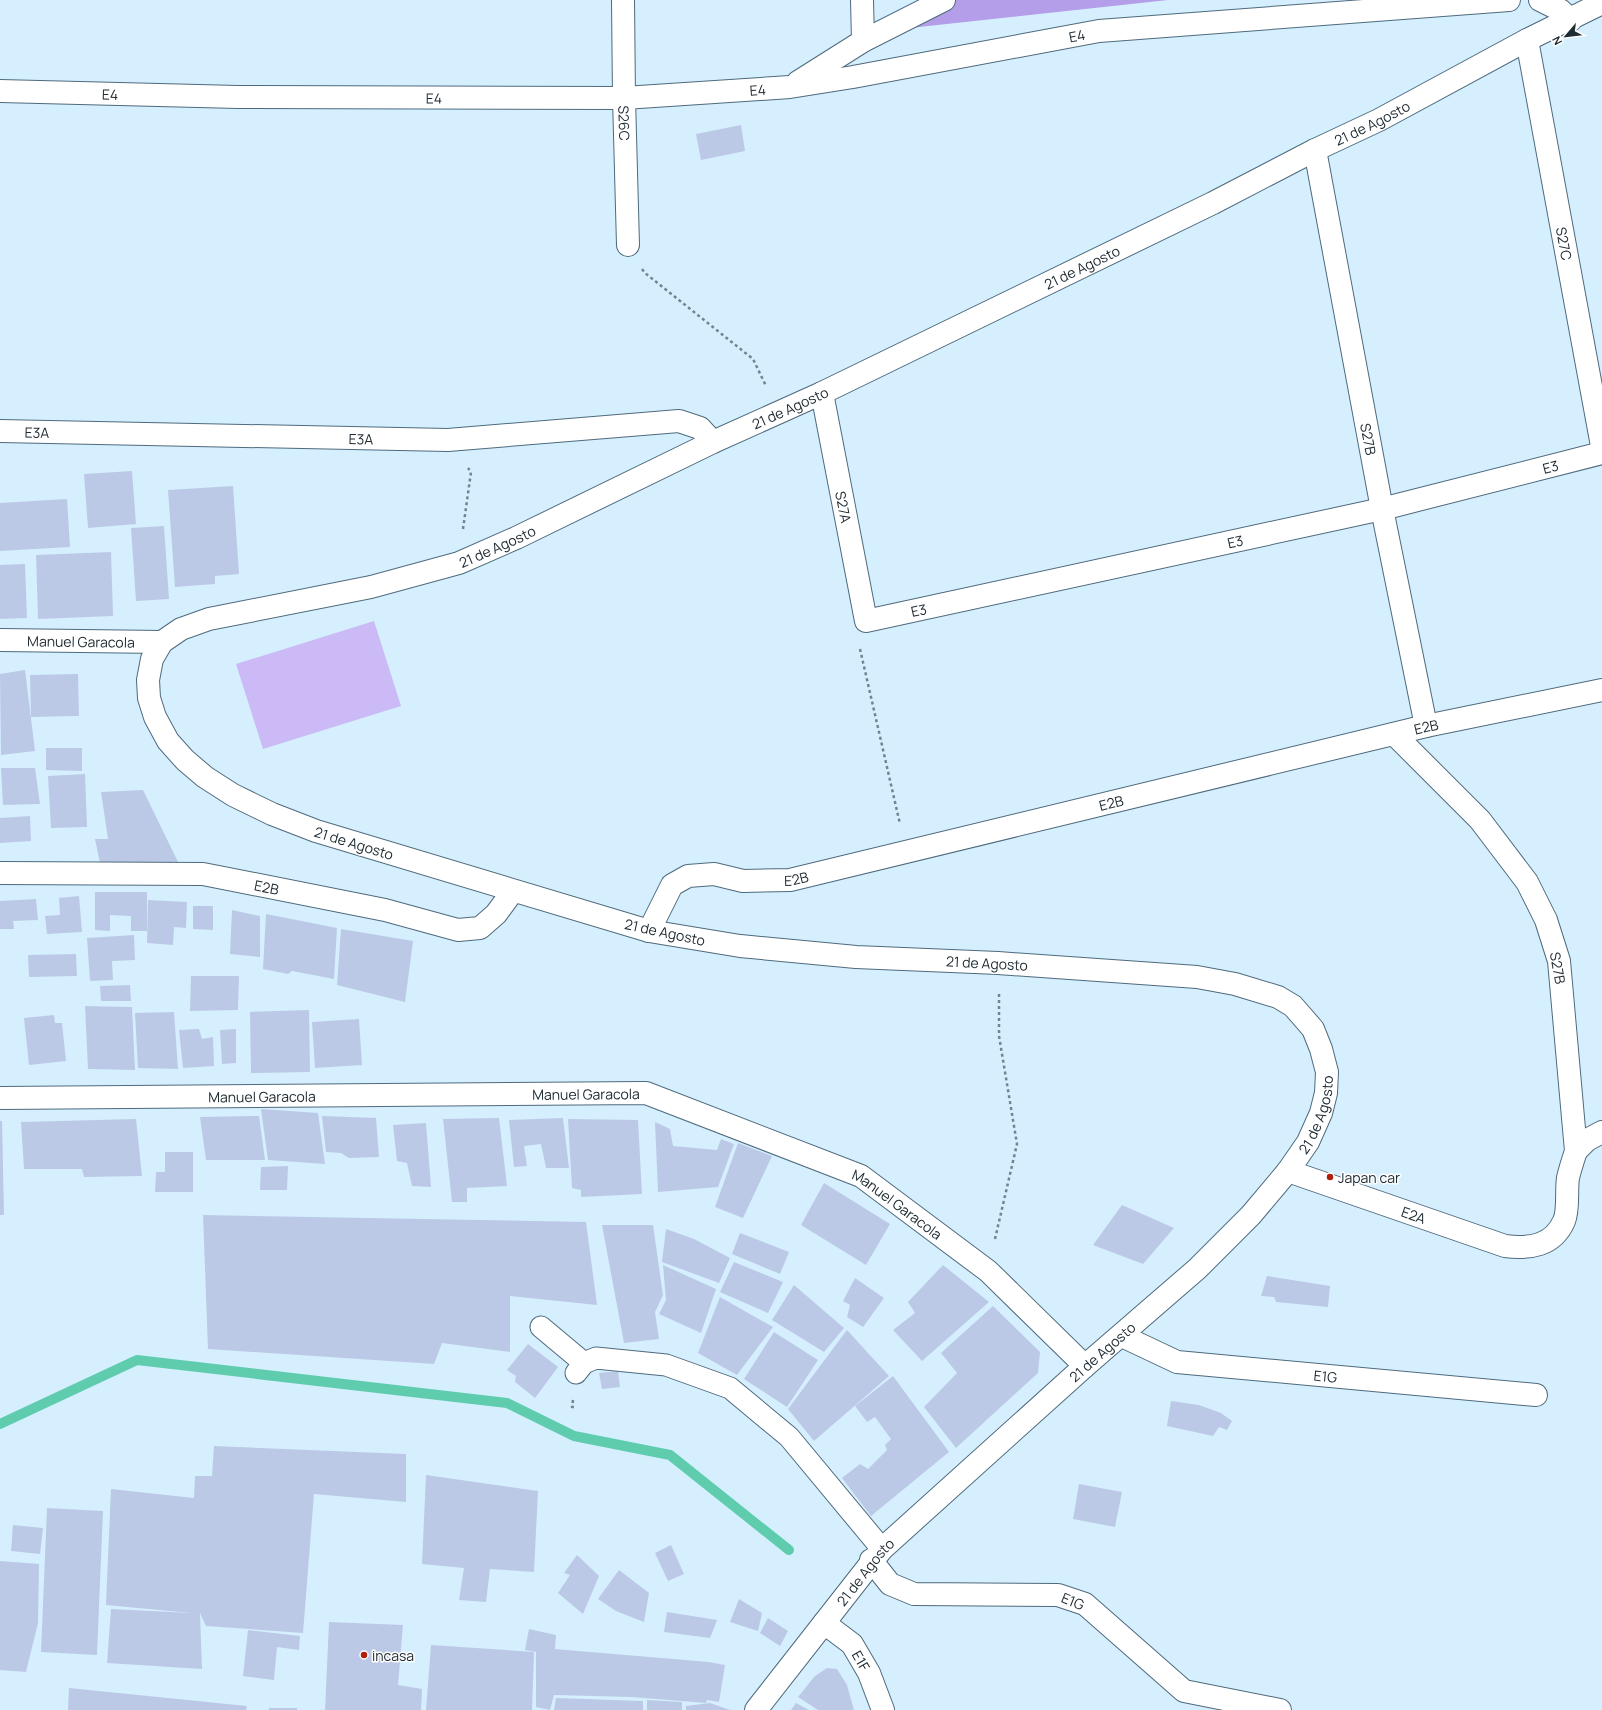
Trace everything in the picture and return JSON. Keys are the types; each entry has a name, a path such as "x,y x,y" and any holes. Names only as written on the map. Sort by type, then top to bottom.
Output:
{"street":[{"name":"S26C","path":"624,0 624,98 628,245"},
{"path":"862,0 862,41"},
{"path":"790,87 862,41 944,0"},
{"name":"E4","path":"0,91 238,97 624,98 790,87 853,77 1099,31 1510,0"},
{"path":"1540,0 1560,10 1570,20"},
{"name":"21 de Agosto","path":"756,1710 877,1555 1085,1366 1122,1336 1197,1269 1251,1215 1288,1171 1308,1142 1321,1113 1326,1093 1327,1072 1321,1049 1313,1029 1292,1006 1278,997 1262,991 1197,977 998,963 856,957 740,946 649,931 316,831 272,814 233,795 205,777 185,760 168,742 155,718 149,698 148,680 152,659 162,642 181,629 209,619 371,587 459,563 516,538 713,442 822,393 1206,207 1315,150 1379,120 1528,40 1602,3"},
{"name":"S27C","path":"1528,40 1602,446"},
{"name":"S27B","path":"1315,150 1382,509 1426,726"},
{"name":"S27A","path":"822,393 866,621"},
{"name":"E3A","path":"0,431 448,440 679,422 700,428 713,442"},
{"name":"E3","path":"866,621 1382,509 1602,453"},
{"name":"Manuel Garacola","path":"0,640 162,642"},
{"name":"E2B","path":"649,931 672,884 688,876 714,874 743,881 790,880 1426,726 1602,690"},
{"name":"S27B","path":"1394,734 1480,820 1527,882 1546,920 1559,961 1576,1151 1568,1178 1565,1220 1554,1235 1540,1246"},
{"name":"E2B","path":"0,873 203,874 385,910 458,930 480,928 496,914 513,891"},
{"name":"Manuel Garacola","path":"0,1098 646,1093 861,1176 988,1271 1085,1366"},
{"path":"1576,1151 1588,1140 1602,1132"},
{"name":"E2A","path":"1288,1171 1505,1246 1523,1249 1540,1246"},
{"name":"E1G","path":"1122,1336 1177,1362 1536,1395"},
{"name":"E1G","path":"877,1555 890,1584 914,1594 1058,1595 1085,1604 1184,1691 1280,1710"},
{"name":"E1F","path":"824,1623 852,1644 869,1673 883,1710"}],"lane":[{"path":"541,1327 580,1368 596,1358 666,1366 730,1388 789,1438 877,1555"}],"path":[{"path":"628,245 645,273 753,358 779,413"},
{"path":"448,440 471,472 459,563"},
{"path":"858,642 901,828"},
{"path":"988,1271 1017,1144 999,1036 998,963"}],"shaded area":[{"path":"938,0 1168,0 873,32"},
{"path":"374,621 401,706 263,749 236,664"}],"building":[{"path":"741,125 745,151 701,160 696,134"},
{"path":"132,471 136,524 88,528 84,474"},
{"path":"233,486 239,574 215,576 215,584 175,587 168,490"},
{"path":"67,499 70,547 0,551 0,503"},
{"path":"164,526 169,599 136,601 131,528"},
{"path":"111,552 113,616 38,619 36,555"},
{"path":"25,564 27,618 0,619 0,565"},
{"path":"25,670 35,751 1,755 0,674"},
{"path":"78,674 79,716 31,717 30,675"},
{"path":"46,748 82,748 82,771 46,770"},
{"path":"1,768 35,768 40,804 3,805"},
{"path":"85,774 87,827 51,828 48,776"},
{"path":"143,790 180,866 100,863 95,839 108,839 101,792"},
{"path":"30,816 31,841 0,843 0,818"},
{"path":"95,892 147,892 147,931 131,931 131,916 110,915 110,931 95,930"},
{"path":"79,896 82,932 47,934 45,916 60,915 59,898"},
{"path":"36,899 38,920 13,921 14,929 0,929 0,901"},
{"path":"148,900 187,902 186,928 174,927 173,945 147,943"},
{"path":"193,906 213,906 213,930 193,929"},
{"path":"232,910 260,916 260,957 230,954"},
{"path":"266,914 337,928 334,979 292,971 288,974 263,969"},
{"path":"341,929 413,941 405,1002 337,985"},
{"path":"134,935 135,960 112,961 113,980 90,981 87,938"},
{"path":"76,954 77,976 29,977 28,955"},
{"path":"191,976 239,976 238,1010 190,1011"},
{"path":"130,985 131,1001 101,1001 100,986"},
{"path":"85,1006 132,1007 135,1070 88,1069"},
{"path":"309,1010 310,1072 251,1073 250,1012"},
{"path":"174,1012 178,1069 138,1068 135,1013"},
{"path":"54,1015 55,1023 62,1023 66,1061 29,1065 24,1018"},
{"path":"359,1019 362,1065 315,1068 312,1022"},
{"path":"199,1029 202,1039 213,1037 214,1066 183,1068 179,1030"},
{"path":"236,1029 236,1063 222,1064 220,1030"},
{"path":"261,1109 318,1113 325,1164 268,1160"},
{"path":"259,1116 265,1160 206,1160 200,1117"},
{"path":"322,1116 376,1118 379,1157 349,1158 341,1153 326,1152"},
{"path":"499,1118 507,1186 467,1188 467,1202 452,1202 443,1119"},
{"path":"563,1118 569,1168 546,1168 541,1144 524,1146 527,1166 514,1167 509,1120"},
{"path":"136,1119 142,1176 84,1177 82,1169 24,1169 21,1122"},
{"path":"568,1119 638,1120 642,1194 581,1197 581,1190 572,1188"},
{"path":"0,1121 2,1121 4,1215 0,1215"},
{"path":"655,1122 670,1129 673,1146 717,1150 721,1139 734,1144 718,1187 658,1192"},
{"path":"426,1123 431,1187 412,1186 407,1163 397,1161 393,1125"},
{"path":"738,1143 772,1156 743,1218 715,1207"},
{"path":"165,1152 193,1152 193,1192 155,1192 156,1172 165,1172"},
{"path":"288,1166 287,1190 260,1190 261,1167"},
{"path":"824,1183 890,1224 866,1265 801,1225"},
{"path":"1122,1205 1174,1228 1143,1264 1093,1245"},
{"path":"203,1215 586,1222 597,1305 510,1296 510,1352 442,1343 434,1364 208,1349"},
{"path":"602,1225 653,1225 663,1295 655,1312 659,1339 624,1343"},
{"path":"666,1229 694,1239 730,1258 719,1283 662,1262"},
{"path":"740,1233 789,1252 780,1274 732,1254"},
{"path":"734,1262 783,1282 768,1313 720,1292"},
{"path":"663,1265 716,1289 701,1333 659,1314 666,1300"},
{"path":"943,1265 989,1302 922,1361 893,1330 915,1313 908,1302"},
{"path":"1267,1276 1330,1286 1328,1307 1276,1302 1274,1297 1261,1296"},
{"path":"855,1278 884,1298 863,1327 847,1317 850,1305 843,1301"},
{"path":"794,1285 844,1328 824,1352 772,1320"},
{"path":"720,1297 773,1327 737,1375 698,1353"},
{"path":"993,1306 1040,1352 1038,1373 956,1448 924,1407 957,1373 941,1353"},
{"path":"847,1330 889,1376 814,1441 788,1409"},
{"path":"774,1332 818,1360 787,1407 744,1379"},
{"path":"528,1344 558,1367 535,1398 515,1382 516,1376 507,1370"},
{"path":"618,1371 620,1387 602,1389 599,1373"},
{"path":"893,1376 949,1452 871,1516 842,1478 860,1464 868,1469 887,1450 885,1445 891,1439 875,1417 867,1422 855,1406"},
{"path":"1171,1401 1199,1405 1221,1413 1232,1421 1227,1430 1219,1427 1213,1436 1167,1426"},
{"path":"214,1446 406,1454 406,1502 314,1494 303,1633 206,1626 200,1613 202,1669 107,1663 111,1609 191,1613 106,1605 111,1489 194,1498 195,1476 212,1476"},
{"path":"426,1475 538,1491 534,1572 490,1569 486,1602 459,1600 464,1568 422,1564"},
{"path":"1079,1484 1122,1492 1115,1527 1073,1519"},
{"path":"47,1508 103,1511 97,1655 41,1652"},
{"path":"13,1525 43,1528 40,1554 11,1551"},
{"path":"671,1545 684,1574 668,1581 655,1553"},
{"path":"577,1555 599,1576 583,1614 558,1593 570,1575 564,1573"},
{"path":"0,1561 39,1564 38,1623 26,1672 0,1670"},
{"path":"619,1570 649,1593 644,1622 616,1611 598,1599"},
{"path":"739,1599 762,1613 758,1631 730,1622"},
{"path":"667,1612 717,1620 710,1638 664,1632"},
{"path":"768,1618 788,1631 780,1646 760,1633"},
{"name":"incasa","path":"329,1622 403,1625 398,1685 422,1689 421,1710 325,1710"},
{"path":"529,1629 556,1635 555,1649 709,1662 725,1665 719,1702 707,1700 706,1703 631,1697 554,1695 550,1710 536,1707 536,1652 525,1650"},
{"path":"248,1630 300,1636 299,1650 277,1647 274,1680 243,1676"},
{"path":"431,1645 534,1652 532,1710 426,1710"},
{"path":"827,1668 837,1669 847,1685 854,1710 818,1710 798,1697 815,1676"},
{"path":"69,1688 247,1706 246,1710 68,1710"},
{"path":"556,1698 643,1701 643,1710 554,1710"},
{"path":"647,1700 682,1702 682,1710 647,1710"},
{"path":"710,1703 730,1710 686,1710 686,1706"},
{"path":"796,1703 809,1710 791,1710"},
{"path":"269,1708 297,1708 297,1710 269,1710"}],"waterway":[{"path":"0,1424 137,1360 507,1403 574,1436 670,1455 789,1550"}],"place":[{"name":"Japan car","path":"1330,1177"},
{"name":"incasa","path":"364,1655"}]}
